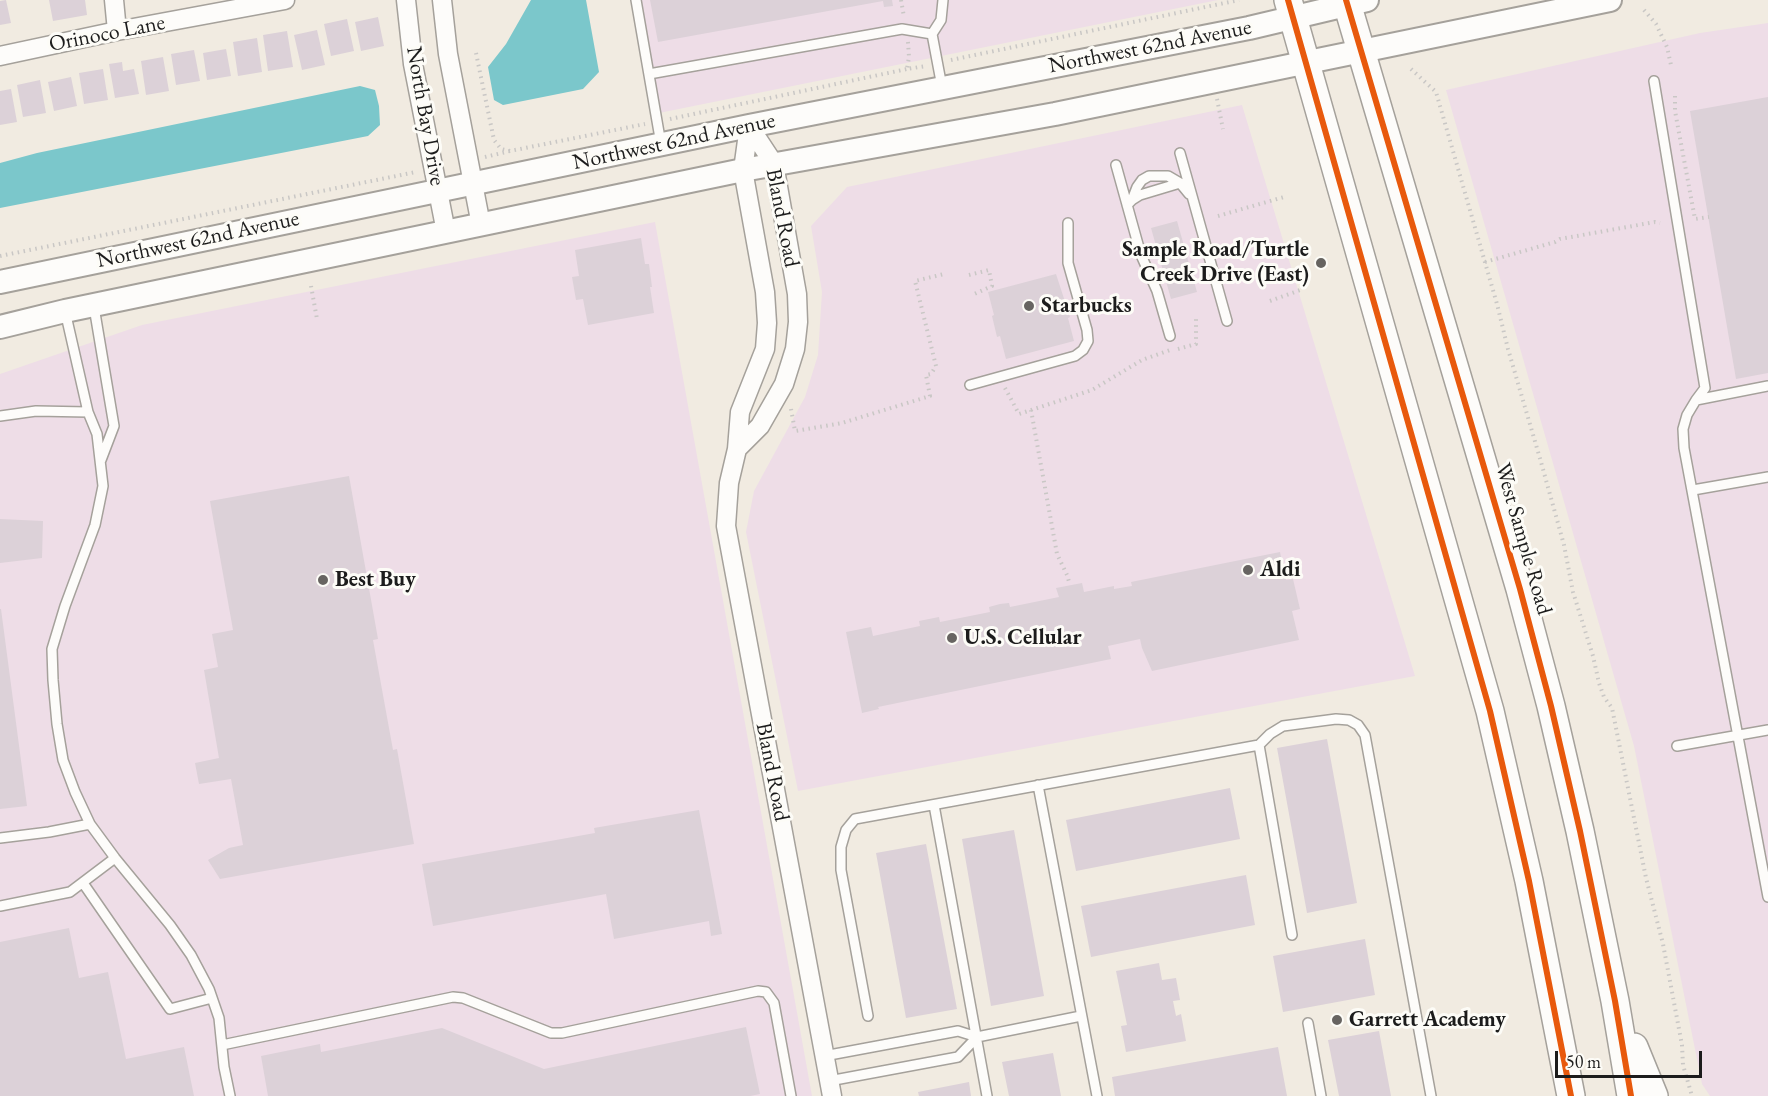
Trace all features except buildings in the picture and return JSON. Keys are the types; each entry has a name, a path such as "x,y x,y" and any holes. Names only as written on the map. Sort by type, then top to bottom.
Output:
{"main road":[{"name":"West Sample Road","path":"1354,2 1361,51 1526,610 1551,706 1580,831 1615,1001 1631,1096"},
{"path":"1290,9 1490,711 1529,881 1571,1096"},
{"path":"1615,1001 1654,1096"}],"street":[{"path":"114,0 117,31"},
{"name":"Orinoco Lane","path":"0,56 117,31 285,0"},
{"name":"North Bay Drive","path":"406,0 413,64 446,232"},
{"name":"North Bay Drive","path":"442,0 448,54 481,225"},
{"name":"Northwest 62nd Avenue","path":"0,327 93,305 743,170 1055,114 1610,0"},
{"name":"Northwest 62nd Avenue","path":"0,282 749,126 1249,28 1290,9 1354,2"},
{"name":"Bland Road","path":"737,449 760,426 784,384 795,349 798,322 797,294 774,164 749,126"},
{"name":"Bland Road","path":"749,126 743,170 765,292 767,323 765,349 740,412 737,449 729,483 726,526 831,1089"}],"lane":[{"path":"636,0 661,144"},
{"path":"942,88 932,34 941,20 943,0"},
{"path":"649,74 890,31 906,30 932,34"},
{"path":"1654,81 1705,388 1687,415 1683,429 1684,448 1768,897"},
{"path":"1180,153 1227,321"},
{"path":"1116,165 1130,203 1141,255 1156,291 1170,336"},
{"path":"1130,203 1137,187 1149,176 1168,176 1180,183 1191,195"},
{"path":"1130,203 1140,195 1180,183"},
{"path":"970,385 1075,356 1083,350 1088,341 1087,330 1068,263 1068,223"},
{"path":"93,305 114,426 100,462"},
{"path":"65,311 88,412 97,434 103,486 95,525 65,606 52,649 57,724 63,760 90,824 170,925 191,955 209,989 219,1018 224,1067 230,1096"},
{"path":"1696,400 1768,386"},
{"path":"0,416 36,411 88,412"},
{"path":"1693,490 1768,477"},
{"path":"868,1016 841,870 841,847 846,830 855,819 1259,745 1283,726 1336,719 1349,720 1358,725 1365,735 1431,1096"},
{"path":"1677,746 1768,730"},
{"path":"1259,745 1292,935"},
{"path":"1038,785 1096,1096"},
{"path":"934,806 987,1096"},
{"path":"0,838 90,824"},
{"path":"0,906 70,892 115,858"},
{"path":"83,883 170,1009 212,998"},
{"path":"222,1045 453,997 463,998 551,1033 562,1033 758,991 766,992 774,1003 791,1096"},
{"path":"824,1056 958,1031 977,1037 1081,1016"},
{"path":"1308,1023 1321,1096"},
{"path":"831,1089 958,1057 977,1037"}],"path":[{"path":"901,0 909,57 907,69 1239,0"},
{"path":"1644,10 1656,24 1667,47 1671,66"},
{"path":"1411,69 1436,92 1564,545 1573,592 1599,683 1604,697 1612,708 1644,868 1663,944 1682,1045 1683,1065 1692,1096"},
{"path":"1675,96 1675,111 1695,219 1709,217"},
{"path":"1217,98 1223,129"},
{"path":"469,161 510,152"},
{"path":"0,256 434,168"},
{"path":"1218,216 1284,197"},
{"path":"1485,262 1560,239 1660,223"},
{"path":"969,275 989,270 992,286 972,295"},
{"path":"790,402 795,431 842,423 930,396 926,375 931,374 936,366 915,280 944,274"},
{"path":"1270,301 1303,289 1309,275"},
{"path":"311,286 317,320"},
{"path":"999,377 1019,414 1092,390 1142,360 1161,352 1196,344 1196,318"},
{"path":"1031,410 1057,554 1070,585"}],"shaded area":[{"path":"639,0 1218,0 659,113"},
{"path":"1768,23 1768,1096 1710,1096 1702,1084 1634,746 1446,90 1700,33"},
{"path":"1242,105 1415,676 798,791 746,532 754,491 805,397 818,355 822,292 811,226 847,187"},
{"path":"655,222 812,1096 0,1096 0,374 142,325"}],"water":[{"path":"531,0 586,0 599,72 583,89 503,105 494,100 488,67 506,44"},
{"path":"360,86 375,90 379,106 380,125 368,136 0,208 0,163 37,153"}],"cycle path":[{"path":"1288,0 1490,711 1529,881 1571,1096"},
{"path":"1346,0 1520,589 1551,706 1580,831 1615,1001 1631,1096"}],"place":[{"name":"Sample Road/Turtle Creek Drive (East)","path":"1321,263"},
{"name":"Starbucks","path":"1029,306"},
{"name":"Aldi","path":"1248,570"},
{"name":"Best Buy","path":"323,580"},
{"name":"U.S. Cellular","path":"952,638"},
{"name":"Garrett Academy","path":"1337,1020"}]}
